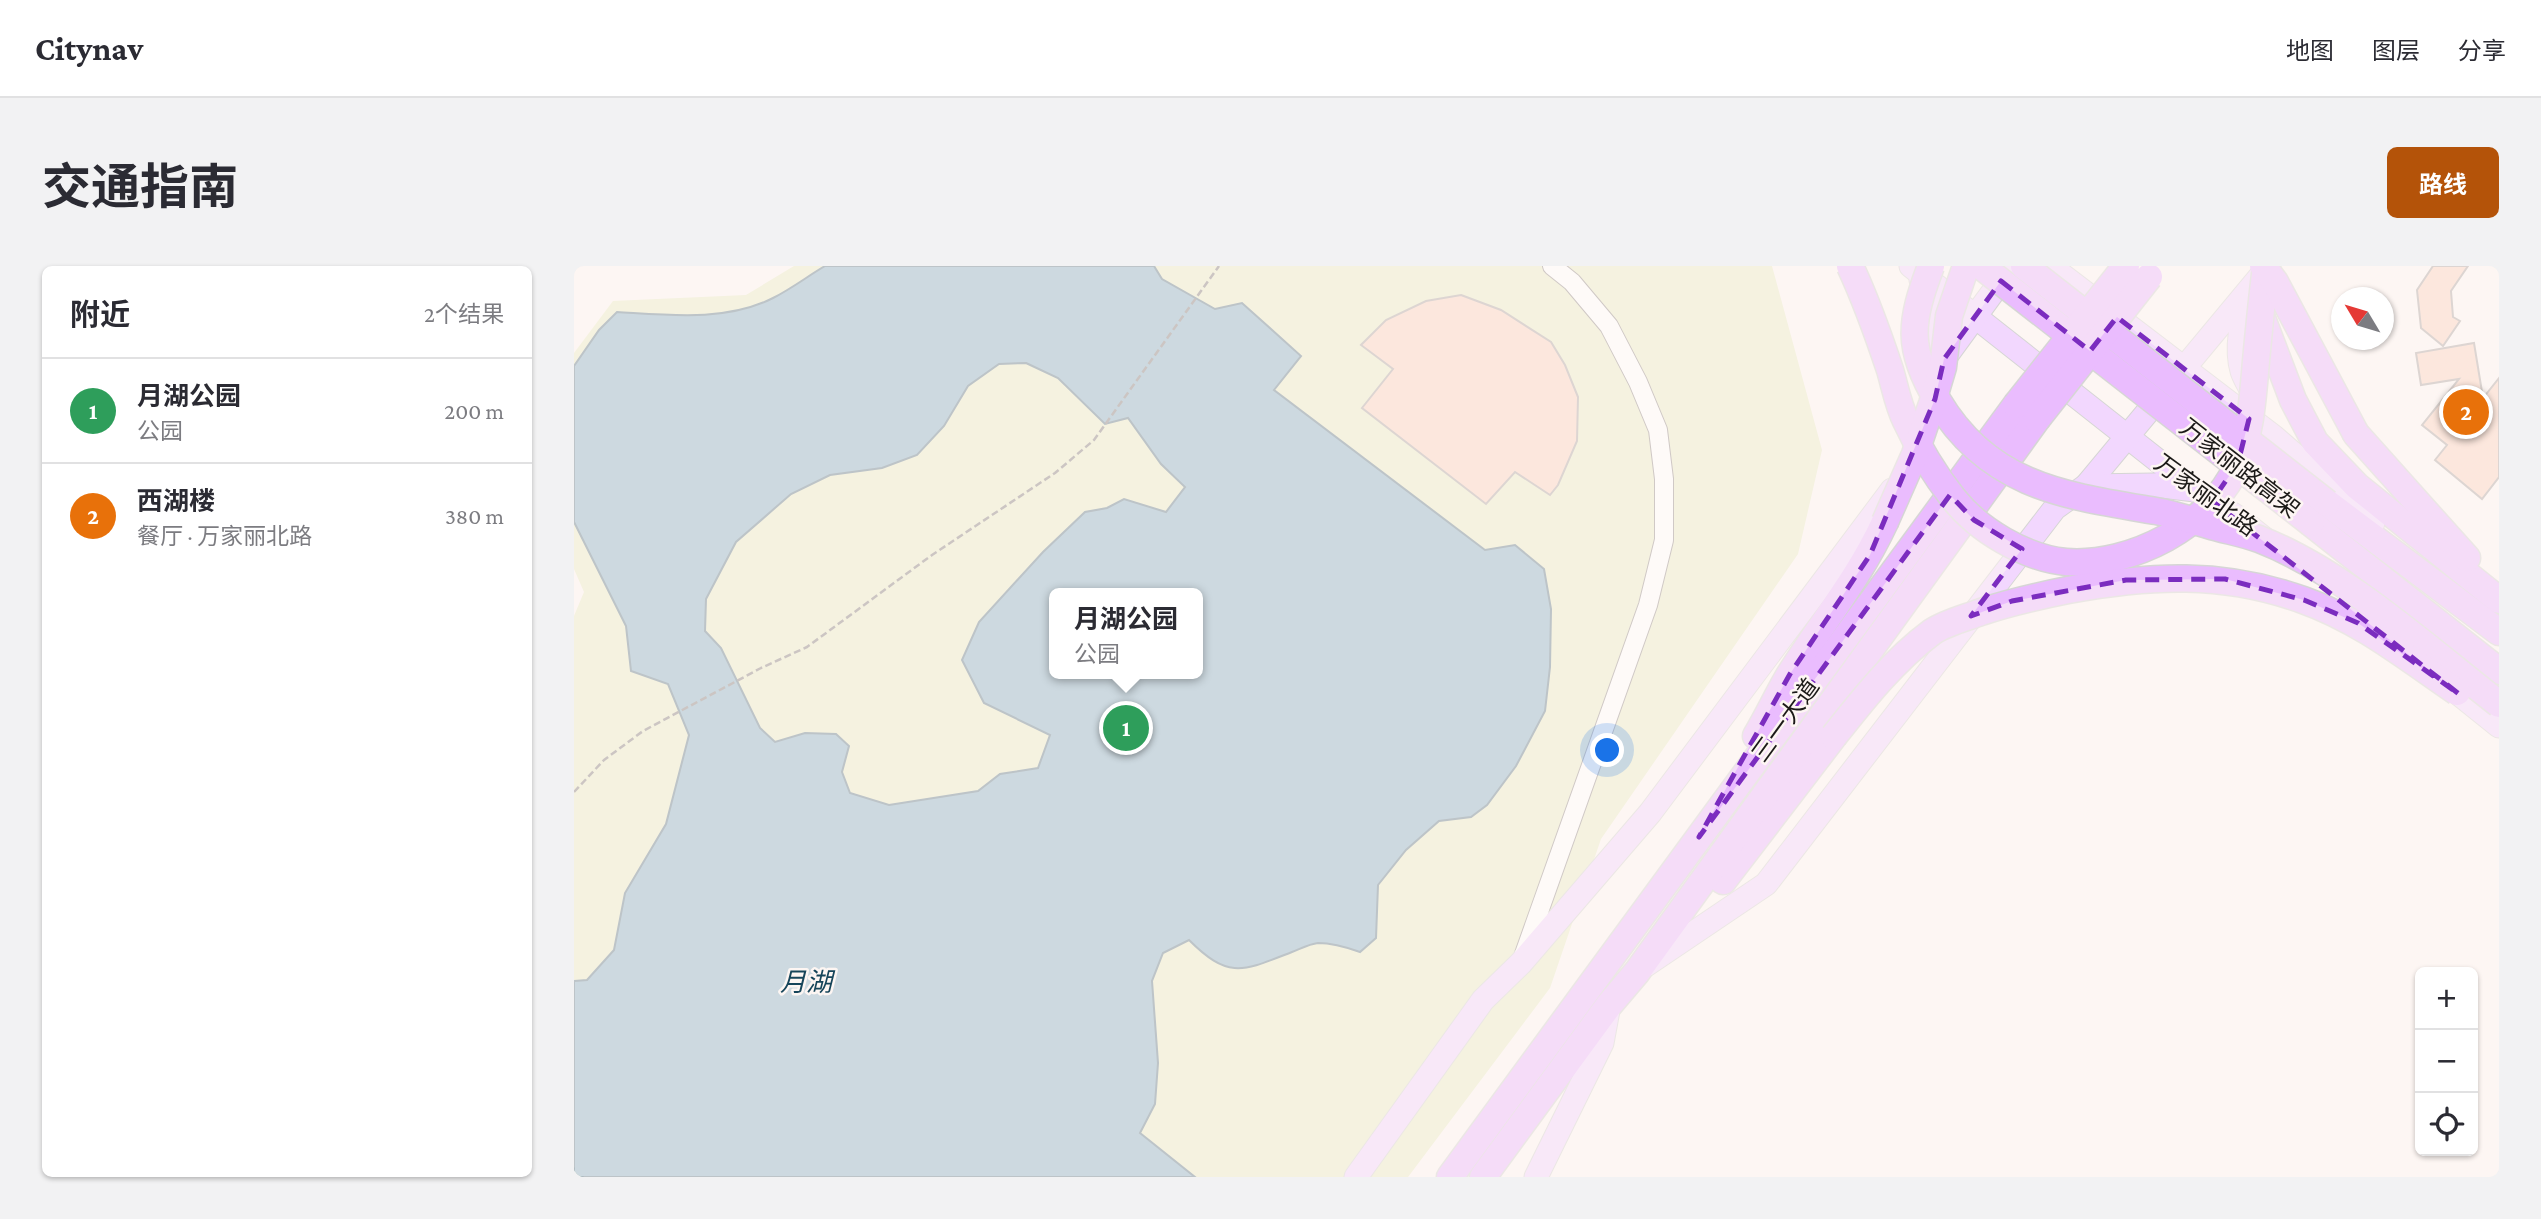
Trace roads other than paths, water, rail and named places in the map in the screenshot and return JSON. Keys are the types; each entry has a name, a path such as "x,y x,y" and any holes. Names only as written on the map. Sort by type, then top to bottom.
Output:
{"highway":[{"path":"1850,266 1869,307 1905,419 1938,477 1954,499 1974,520 1993,534 2026,551 2066,562 2096,561 2139,551 2169,538 2198,516 2226,488 2238,463 2251,412 2267,266"},
{"path":"1699,838 1790,674 1870,555 1905,477 1932,404 1943,367 1949,316 1966,266"},
{"name":"万家丽路高架","path":"1981,266 2499,671"},
{"name":"万家丽路高架","path":"2024,266 2327,503 2499,632"},
{"path":"2267,266 2356,435 2499,593"},
{"path":"1920,268 1920,296 1913,328 1918,363 1946,416 1987,458 2016,476 2078,498 2160,512 2259,539 2313,566 2350,589 2499,704"},
{"name":"三一大道","path":"1450,1177 1699,838 2027,412 2144,270"},
{"path":"2260,313 2293,400 2315,442 2357,486 2499,600"},
{"name":"三一大道","path":"1483,1177 1677,916 2027,412"},
{"path":"1677,916 1724,881 1878,680 1934,630 2012,601 2126,580 2195,577 2225,579 2266,588 2304,600 2358,623 2499,719"}],"main road":[{"path":"1941,363 2012,266"},
{"path":"2050,266 2274,437 2395,542 2499,620"},
{"path":"1637,972 1766,884 2055,508 2086,486 2185,369 2267,266"},
{"path":"2267,266 2246,305 2240,332 2242,370 2274,437"},
{"path":"1356,1177 1483,1000 1521,963 1650,813 1908,466 1936,399 1941,363 1940,331 1920,268"},
{"name":"万家丽北路","path":"1920,268 1975,317 2195,490 2237,517 2345,600 2499,726"},
{"path":"2086,486 2154,485 2195,490"},
{"path":"1539,1174 1602,1043 1609,1005"}],"street":[{"path":"1521,963 1639,630 1664,540 1664,478 1658,430 1638,382 1609,326 1572,282 1552,266"}],"water":[{"name":"月湖","path":"825,266 1154,266 1162,279 1215,309 1242,303 1301,356 1274,390 1485,550 1515,545 1544,569 1551,609 1550,667 1545,711 1516,766 1487,805 1471,817 1439,821 1406,850 1378,885 1376,938 1360,952 1318,943 1261,964 1237,968 1215,961 1189,940 1163,953 1152,981 1158,1063 1155,1104 1140,1133 1195,1177 574,1177 574,981 587,980 614,950 625,893 666,824 689,735 668,684 631,671 626,626 574,522 574,366 599,330 617,312 716,314 755,306 786,291","holes":["1026,363 1058,378 1105,424 1128,418 1161,464 1185,487 1166,512 1124,499 1107,508 1085,512 1043,552 979,622 962,660 984,703 1050,735 1038,768 1000,774 978,791 889,805 850,793 842,772 849,746 836,734 805,733 775,742 760,728 721,648 705,631 706,599 736,542 791,494 830,475 882,468 917,455 944,426 968,386 999,364"]}],"place":[{"name":"西湖楼","path":"2466,412"},
{"name":"月湖公园","path":"1126,728"}]}
